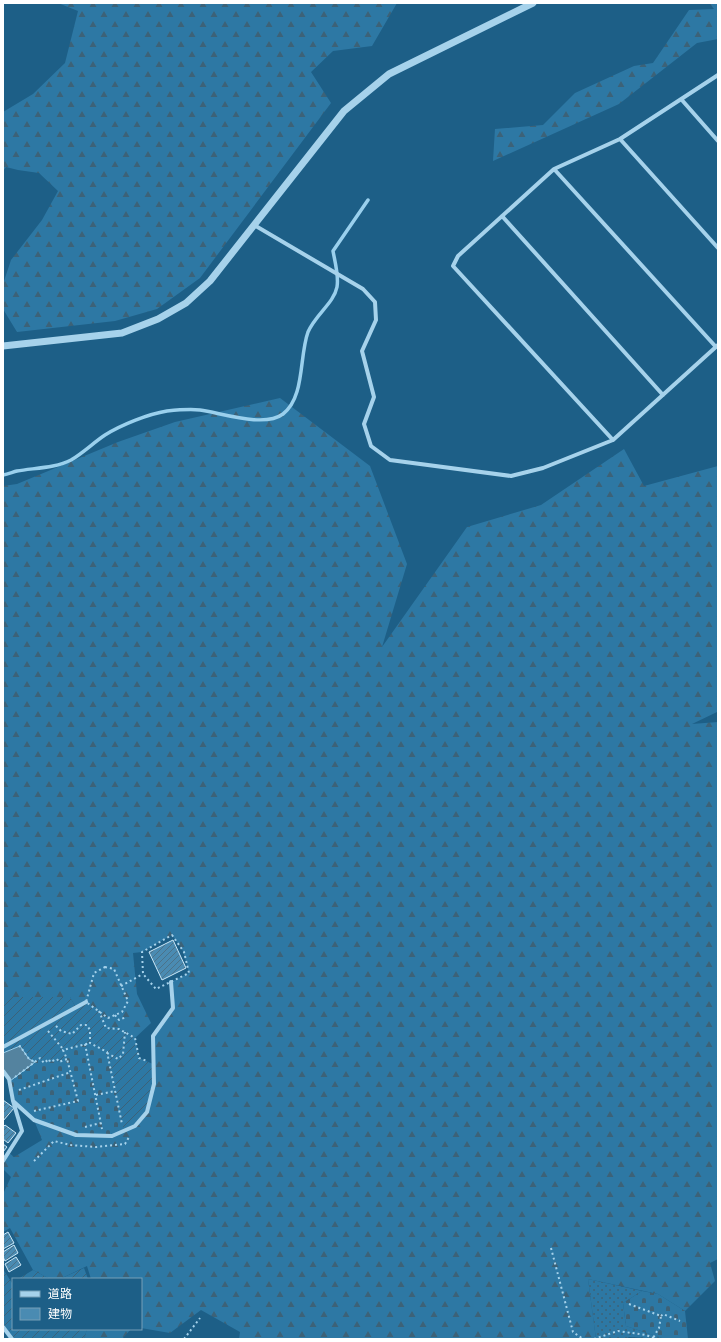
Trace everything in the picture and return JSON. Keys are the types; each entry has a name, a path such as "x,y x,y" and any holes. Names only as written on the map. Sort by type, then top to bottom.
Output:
{"street":[{"path":"3,346 122,333 158,319 186,303 210,281 344,111 370,88 389,74 533,3"},
{"path":"613,440 453,266 458,256 554,169 620,139 718,75"},
{"path":"681,99 718,141"},
{"path":"620,139 718,248"},
{"path":"254,225 363,289 375,302 376,320 362,351 374,397 364,424 371,446 390,460 511,476 543,468 613,440 717,346 554,169"},
{"path":"502,216 663,395"},
{"path":"13,1101 34,1120 76,1135 112,1136 135,1126 147,1112 154,1084 153,1036 173,1008 171,982"},
{"path":"3,1047 86,1002"},
{"path":"3,1071 10,1081 13,1101 22,1131 3,1161"},
{"path":"3,1327 12,1339"}],"path":[{"path":"172,935 184,952 189,973 156,989 143,974 142,952 172,935"},
{"path":"105,967 114,969 128,1001 122,1012 108,1018 86,1002 94,973 105,967"},
{"path":"121,986 143,974"},
{"path":"98,1010 106,1028 119,1029 134,1038 139,1058 153,1064"},
{"path":"115,1015 119,1020 126,1017"},
{"path":"51,1021 61,1031 72,1034 81,1025 88,1025 90,1030 90,1043"},
{"path":"26,1113 78,1101 67,1058 63,1050 43,1026"},
{"path":"63,1050 90,1043 118,1058 123,1054 125,1032"},
{"path":"86,1044 104,1136"},
{"path":"14,1049 20,1046 34,1062"},
{"path":"107,1052 124,1131"},
{"path":"10,1081 40,1058 44,1063 49,1059 50,1062 57,1059 59,1062 67,1058"},
{"path":"12,1092 71,1072"},
{"path":"96,1096 115,1091"},
{"path":"34,1161 54,1141 70,1145 96,1147 125,1144 135,1126"},
{"path":"551,1248 573,1332 583,1339"},
{"path":"629,1304 661,1316 663,1314 680,1321"},
{"path":"594,1339 618,1331 646,1335 655,1338 659,1328 661,1316"},
{"path":"184,1339 200,1318"}],"green space":[{"path":"58,3 397,3 372,46 333,51 311,72 331,103 200,278 157,309 115,321 17,332 3,309 3,284 11,260 42,220 58,191 39,173 6,167 3,171 3,112 33,94 65,63 78,11"},
{"path":"709,3 718,3 718,39 697,43 619,104 493,161 495,129 543,125 575,93 634,66 653,63 689,10 714,9"},
{"path":"280,398 370,466 407,564 382,647 467,527 541,505 624,449 644,486 718,466 718,708 717,712 692,724 718,722 718,1259 710,1263 715,1281 685,1311 658,1294 588,1279 596,1339 239,1339 240,1332 201,1310 170,1333 142,1328 142,1278 91,1278 87,1266 62,1278 48,1278 33,1270 10,1228 3,1232 3,1194 11,1177 3,1169 3,1161 8,1152 14,1157 42,1140 34,1120 154,1084 153,1036 173,1008 171,982 189,973 183,951 172,935 142,952 133,953 137,994 151,1023 135,1038 119,1029 106,1028 98,1010 76,1008 70,997 3,997 3,486 17,484 118,442 175,422"},
{"path":"3,997 70,997 76,1008 86,1002 98,1010 106,1028 119,1029 135,1038 139,1058 153,1064 151,1097 146,1113 141,1120 135,1126 124,1131 107,1053 91,1043 64,1050 67,1059 59,1062 57,1059 50,1062 48,1060 44,1063 40,1058 35,1062 29,1059 20,1046 3,1053"},
{"path":"90,1043 107,1052 124,1131 112,1136 76,1135 34,1120 13,1101 10,1081 40,1058 44,1063 49,1059 57,1059 59,1062 63,1050"},
{"path":"84,1268 88,1278 62,1278"},
{"path":"3,1269 12,1283 12,1330 87,1330 84,1339 12,1339 3,1327"},
{"path":"33,1270 48,1278 20,1278"},
{"path":"588,1279 642,1291 623,1303 626,1326 665,1339 629,1337 625,1339 596,1339"},
{"path":"642,1291 658,1294 685,1311 688,1339 665,1339 626,1326 623,1303"},
{"path":"87,1330 130,1330 122,1339 84,1339"}],"shaded area":[{"path":"20,1046 29,1059 35,1062 10,1081 3,1071 3,1053"}],"building":[{"path":"173,940 186,968 162,980 149,952"},
{"path":"3,1100 14,1108 3,1121"},
{"path":"5,1125 16,1133 8,1143 3,1139 3,1127"},
{"path":"3,1144 7,1147 3,1152"},
{"path":"8,1232 14,1243 3,1249 3,1235"},
{"path":"14,1245 18,1253 5,1261 3,1252"},
{"path":"16,1257 21,1265 9,1272 5,1264"}],"waterway":[{"path":"3,475 17,471 65,463 111,431 135,420 160,412 200,410 254,420 275,418 283,414 290,407 295,398 308,332 315,320 332,298 337,287 337,274 333,251 368,200"}]}
